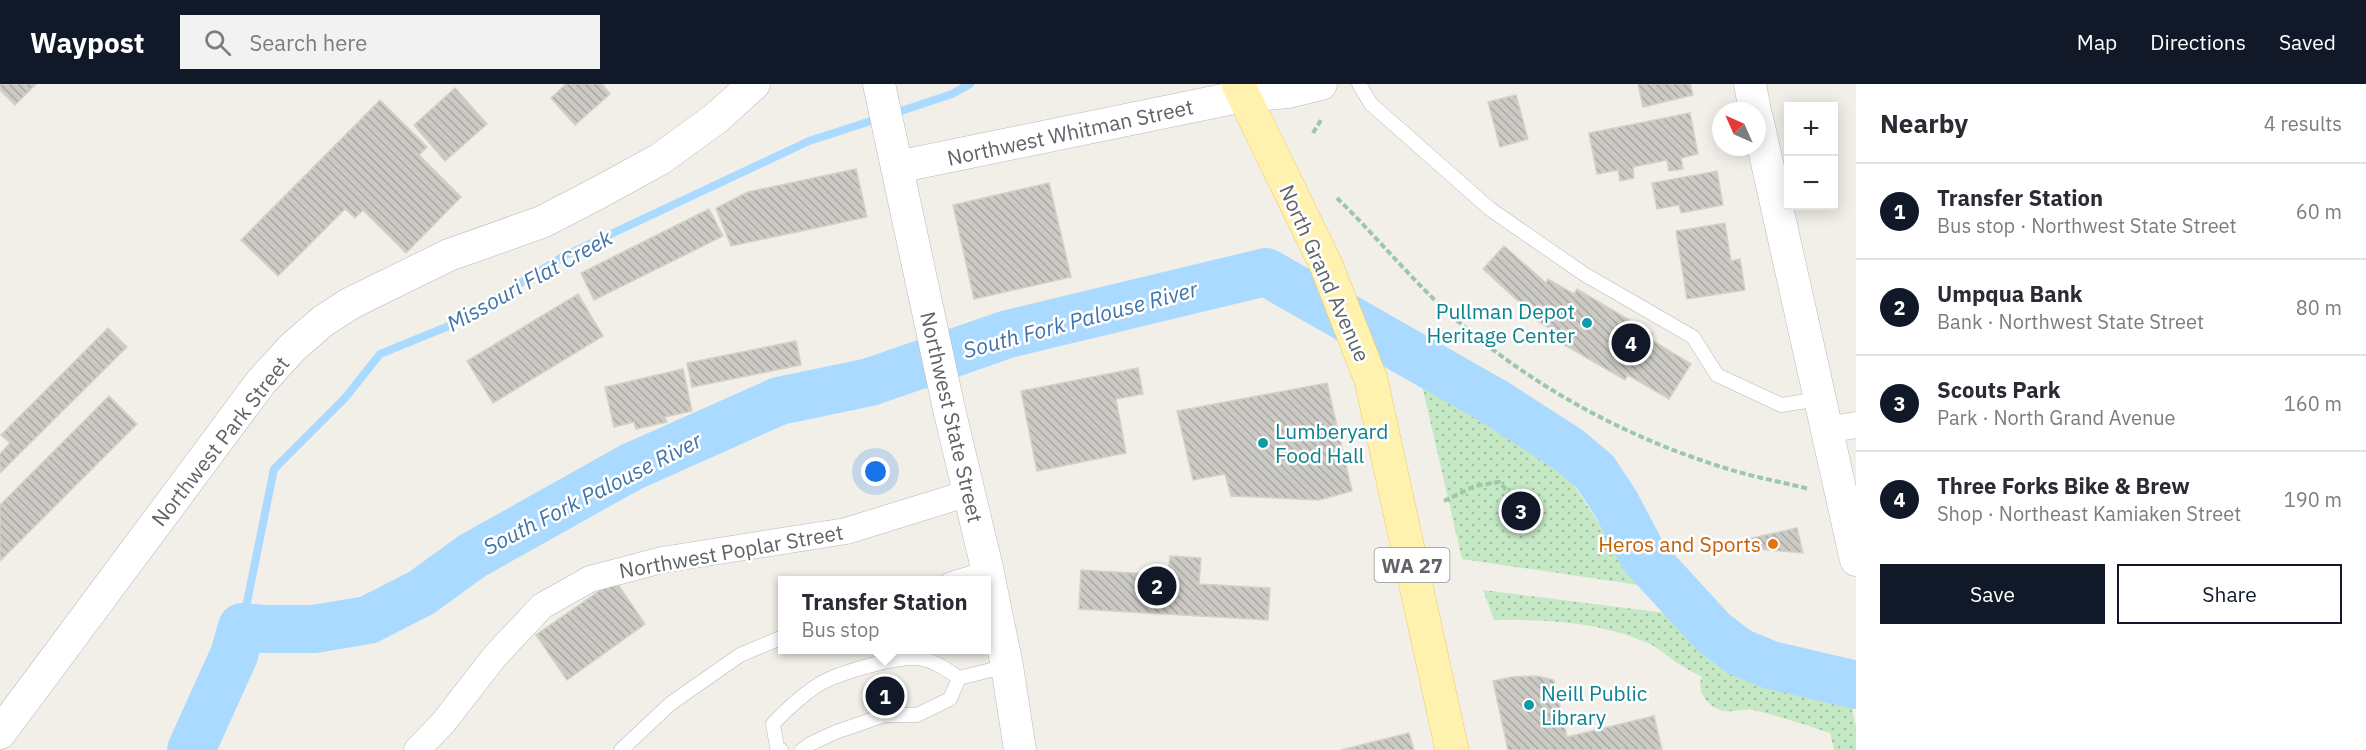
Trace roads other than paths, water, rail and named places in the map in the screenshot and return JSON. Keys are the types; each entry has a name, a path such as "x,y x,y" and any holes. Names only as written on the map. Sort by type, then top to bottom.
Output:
{"main road":[{"name":"North Grand Avenue","path":"1240,90 1326,265 1371,380 1452,750"}],"street":[{"name":"Northwest Park Street","path":"0,733 261,382 301,340 323,321 351,303 449,255 542,222 630,176 660,159 715,119 754,84"},
{"name":"Northwest Whitman Street","path":"895,155 1240,90 1288,92 1321,84"},
{"path":"1749,84 1753,102"},
{"name":"Northwest State Street","path":"881,91 949,409 989,576"},
{"path":"1765,156 1819,399 1841,428 1842,495 1856,560"},
{"name":"Northwest Poplar Street","path":"417,750 443,723 495,656 543,606 590,579 662,561 846,531 969,493"},
{"name":"Northwest State Street","path":"991,588 1007,666 1020,750"}],"lane":[{"path":"1359,84 1371,104 1490,209 1584,274 1693,338 1717,375 1781,405 1819,399"},
{"path":"961,576 987,568"},
{"path":"621,750 670,704 740,655 778,639"},
{"path":"781,750 777,747 773,724 794,702 824,682 889,660 920,658 939,664 959,678 1007,666"},
{"path":"802,750 836,732 885,715 917,715 950,699 959,678"}],"waterway":[{"name":"Missouri Flat Creek","path":"892,114 952,94 970,84"},
{"name":"Missouri Flat Creek","path":"242,627 274,469 345,398 380,354 456,323 564,256 809,141 880,118"},
{"name":"South Fork Palouse River","path":"191,750 234,655 242,627 314,629 368,620 421,593 472,556 631,467 779,401 870,382 1008,334 1266,272 1493,401 1569,450 1595,472 1616,504 1644,557 1713,632 1739,652 1771,665 1856,685"}],"place":[{"name":"Pullman Depot Heritage Center","path":"1587,323"},
{"name":"Three Forks Bike & Brew","path":"1631,343"},
{"name":"Lumberyard Food Hall","path":"1263,443"},
{"name":"Scouts Park","path":"1521,511"},
{"name":"Heros and Sports","path":"1773,544"},
{"name":"Umpqua Bank","path":"1157,586"},
{"name":"Transfer Station","path":"885,696"},
{"name":"Neill Public Library","path":"1529,705"}]}
